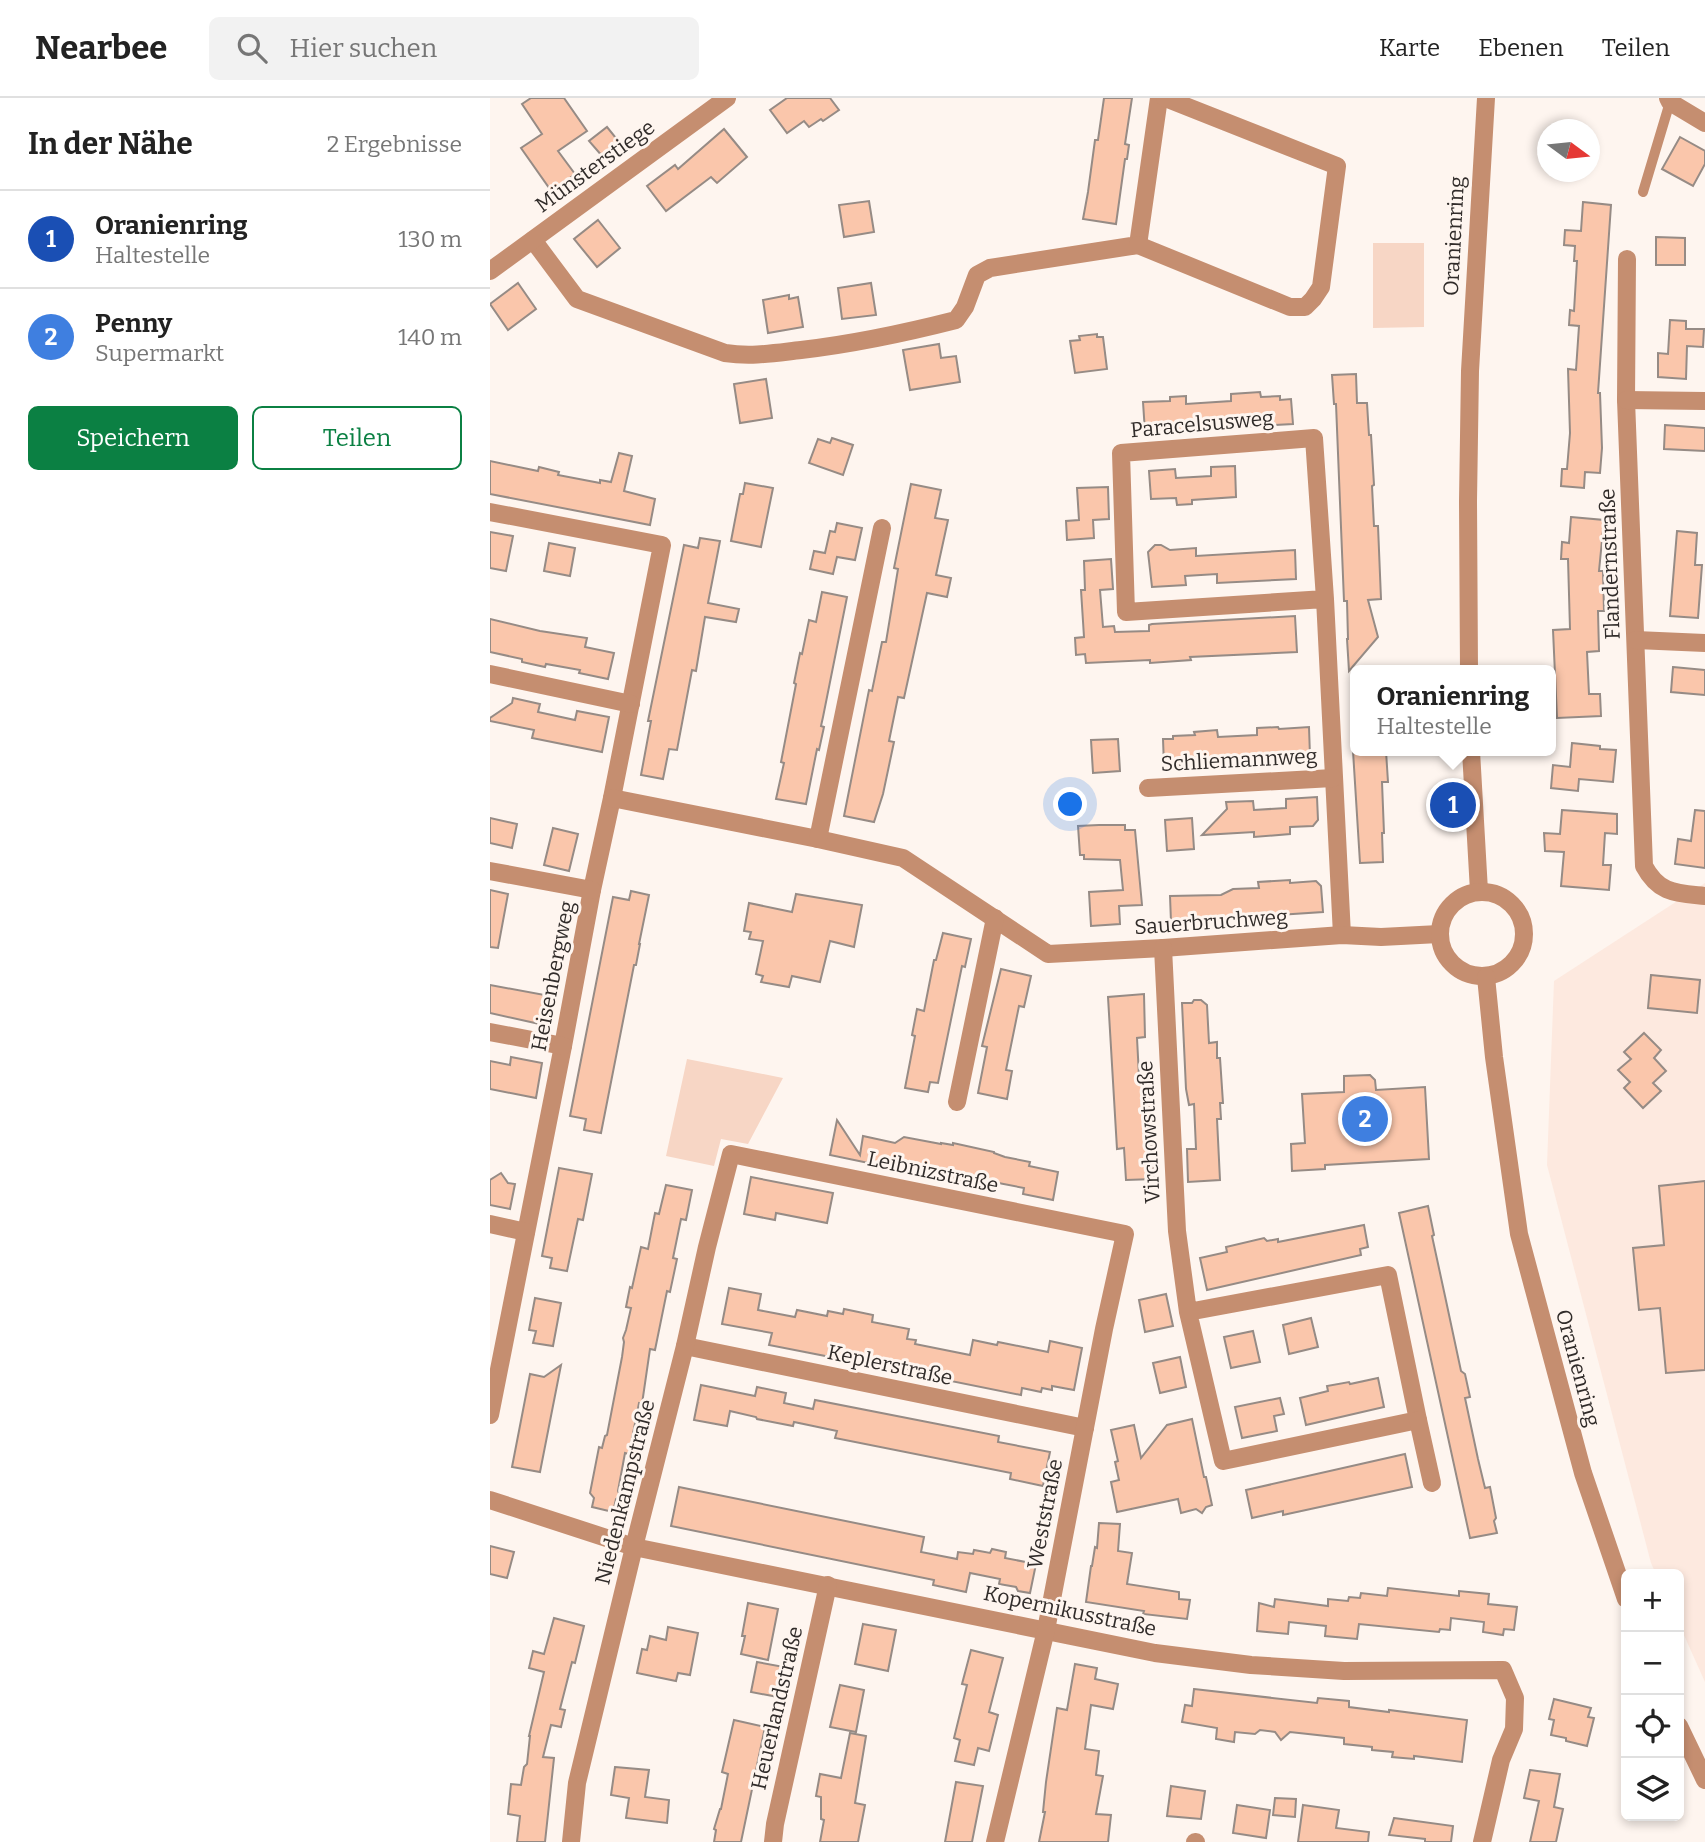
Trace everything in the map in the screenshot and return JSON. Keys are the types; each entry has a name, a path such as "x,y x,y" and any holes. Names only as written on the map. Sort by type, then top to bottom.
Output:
{"street":[{"name":"Münsterstiege","path":"490,271 727,98"},
{"path":"1138,245 1159,98"},
{"path":"533,240 577,299 725,353 745,356 847,344 956,320 965,307 976,275 990,268 1138,245 1290,307 1305,307 1321,287 1337,166 1164,98"},
{"name":"Oranienring","path":"1469,665 1469,371 1486,98"},
{"path":"1669,100 1705,123"},
{"name":"Flandernstraße","path":"1627,259 1626,400 1644,866 1660,887 1679,893 1705,896"},
{"path":"1626,400 1705,401"},
{"name":"Paracelsusweg","path":"1325,599 1126,612 1121,453 1314,438 1325,599 1342,935"},
{"name":"Heisenbergweg","path":"490,512 662,545 493,1387 490,1415"},
{"path":"818,839 882,528"},
{"path":"1636,640 1705,643"},
{"path":"490,674 631,704"},
{"path":"1471,756 1479,891"},
{"name":"Schliemannweg","path":"1147,788 1333,778"},
{"name":"Sauerbruchweg","path":"612,798 903,858 1048,954 1342,935 1381,937 1439,934"},
{"path":"490,871 592,890"},
{"path":"1479,891 1495,892 1509,900 1519,912 1524,925 1525,940 1520,954 1511,966 1486,977 1467,974 1453,965 1444,952 1439,934 1442,919 1450,905 1463,895 1479,891"},
{"path":"957,1102 995,918"},
{"name":"Virchowstraße","path":"1163,948 1177,1231 1188,1312 1223,1461 1418,1420"},
{"name":"Oranienring","path":"1486,977 1494,1057 1519,1234 1583,1474 1621,1584"},
{"path":"490,1032 563,1046"},
{"name":"Leibnizstraße","path":"732,1154 1125,1234"},
{"name":"Niedenkampstraße","path":"571,1842 578,1783 732,1154"},
{"path":"490,1224 526,1232"},
{"name":"Weststraße","path":"995,1842 1046,1630 1125,1234"},
{"path":"1188,1312 1388,1275 1432,1483"},
{"name":"Keplerstraße","path":"685,1346 1086,1428"},
{"name":"Kopernikusstraße","path":"490,1500 634,1547 1155,1653 1251,1665 1344,1671 1503,1670 1515,1698 1514,1729 1501,1760 1482,1842"},
{"name":"Heuerlandstraße","path":"773,1842 828,1585"},
{"path":"1684,1736 1705,1780"}],"lane":[{"path":"1643,192 1669,100"}],"shaded area":[{"path":"1373,243 1424,243 1424,327 1373,328"},
{"path":"1705,883 1705,1682 1684,1635 1684,1569 1654,1569 1651,1563 1547,1165 1554,981"},
{"path":"687,1059 783,1078 748,1144 721,1139 714,1166 666,1156"}],"building":[{"path":"531,98 564,98 587,131 558,151 575,174 552,192 521,148 542,134 522,104"},
{"path":"787,98 830,98 839,110 809,127 804,121 787,133 770,110"},
{"path":"1104,98 1132,98 1125,144 1129,145 1116,224 1083,219"},
{"path":"607,127 620,143 603,157 589,141"},
{"path":"724,129 747,157 717,183 711,177 666,211 647,186 675,165 678,169"},
{"path":"1680,137 1705,151 1705,164 1693,186 1662,169"},
{"path":"869,201 874,232 844,237 839,205"},
{"path":"1583,202 1611,205 1598,393 1602,448 1600,473 1585,472 1584,488 1561,486 1562,469 1567,469 1570,433 1568,369 1576,370 1579,326 1569,325 1570,310 1574,311 1577,261 1574,261 1575,246 1564,245 1565,230 1581,231"},
{"path":"598,220 620,248 597,267 574,239"},
{"path":"1656,237 1685,238 1685,265 1656,265"},
{"path":"518,283 536,309 508,330 490,304"},
{"path":"871,283 876,315 842,319 838,288"},
{"path":"789,295 789,299 798,297 803,327 768,333 763,300"},
{"path":"1670,320 1686,321 1686,329 1704,329 1703,347 1687,346 1686,379 1658,377 1658,353 1668,354"},
{"path":"1097,334 1097,337 1103,337 1107,369 1075,373 1070,341 1080,340 1079,336"},
{"path":"939,344 941,358 956,356 960,382 910,390 903,350"},
{"path":"1356,374 1357,403 1367,403 1374,485 1374,526 1378,526 1381,599 1368,600 1378,637 1354,665 1350,665 1349,671 1336,404 1332,375"},
{"path":"766,379 772,418 740,423 734,384"},
{"path":"1260,392 1261,397 1280,396 1280,400 1291,399 1293,424 1145,432 1143,402 1170,401 1170,397 1186,396 1186,404 1231,401 1231,394"},
{"path":"1665,425 1705,428 1705,451 1664,449"},
{"path":"832,438 853,445 843,475 809,463 818,439 830,443"},
{"path":"619,453 632,456 624,491 655,499 650,525 490,494 490,461 538,471 539,467 559,472 558,475 600,483 600,480 611,482"},
{"path":"1235,466 1236,497 1192,500 1192,504 1177,505 1176,498 1151,499 1149,471 1175,469 1176,478 1211,476 1211,467"},
{"path":"745,483 773,488 761,547 731,541 740,494 743,494"},
{"path":"911,484 941,490 935,518 948,520 936,575 951,578 947,597 927,593 904,698 898,697 889,741 894,742 874,822 844,816 869,690 872,691 882,642 886,642 898,569 894,568"},
{"path":"1108,487 1109,519 1093,520 1094,538 1067,540 1066,521 1079,520 1077,488"},
{"path":"1571,517 1604,520 1599,571 1603,571 1604,611 1598,611 1599,651 1587,652 1589,694 1600,694 1601,716 1557,718 1553,630 1570,629 1568,559 1561,559 1562,542 1569,543"},
{"path":"837,523 862,528 855,560 837,557 833,574 810,569 814,551 825,553 830,531 835,532"},
{"path":"1677,531 1697,533 1695,565 1702,565 1698,618 1670,616"},
{"path":"490,532 513,536 506,571 490,568"},
{"path":"700,538 720,541 708,603 739,609 736,622 705,617 696,671 692,670 677,750 669,749 663,779 641,775 651,721 648,721 684,545 698,548"},
{"path":"549,543 575,548 570,576 544,571"},
{"path":"1155,545 1170,550 1196,548 1196,556 1295,550 1296,579 1217,583 1217,574 1185,576 1186,585 1152,587 1148,552"},
{"path":"1111,559 1113,589 1100,590 1103,627 1114,626 1115,632 1149,631 1149,625 1152,624 1295,616 1297,652 1190,657 1191,660 1150,663 1150,660 1086,663 1085,654 1076,655 1075,638 1084,637 1081,590 1085,590 1084,561"},
{"path":"822,592 847,597 821,726 824,727 806,804 776,799 800,653 802,654 809,620 816,622"},
{"path":"490,619 540,631 587,638 585,647 614,653 608,679 579,673 580,670 522,662 522,659 490,652"},
{"path":"1673,667 1705,670 1705,695 1671,692"},
{"path":"513,698 540,704 538,712 575,720 577,711 609,717 602,752 532,738 534,730 490,721 490,718 512,703"},
{"path":"1309,727 1310,756 1249,756 1250,764 1164,766 1163,739 1217,730 1218,737 1257,735 1257,728"},
{"path":"1118,739 1120,771 1093,773 1091,740"},
{"path":"1572,743 1616,750 1613,782 1579,779 1578,791 1551,788 1553,765 1570,767"},
{"path":"1353,756 1386,756 1388,782 1382,782 1383,862 1360,863"},
{"path":"1317,797 1318,820 1313,826 1290,827 1290,834 1254,837 1254,832 1202,835 1227,809 1226,802 1253,801 1254,810 1286,808 1286,799"},
{"path":"1562,810 1617,814 1617,834 1605,833 1603,865 1611,865 1609,890 1561,886 1564,852 1545,851 1544,833 1560,834"},
{"path":"1695,810 1705,811 1705,868 1675,864 1678,839 1691,841"},
{"path":"490,818 517,824 512,848 490,843"},
{"path":"1192,818 1194,849 1167,851 1165,820"},
{"path":"1125,825 1125,830 1135,830 1142,905 1119,906 1120,924 1091,926 1089,892 1123,890 1120,860 1084,859 1084,855 1080,855 1078,826"},
{"path":"553,828 578,834 569,871 544,865"},
{"path":"1290,880 1290,883 1316,881 1321,886 1323,912 1171,922 1170,896 1221,895 1233,889 1259,888 1258,882"},
{"path":"490,890 508,894 498,948 490,947"},
{"path":"631,891 649,895 601,1133 584,1130 586,1119 570,1116 613,897 629,900"},
{"path":"796,894 862,905 854,947 830,941 820,982 792,976 789,987 761,982 763,976 756,974 763,941 749,939 751,932 744,931 749,903 792,912"},
{"path":"943,933 971,939 965,967 962,966 938,1083 930,1082 928,1092 905,1088 917,1009 924,1011 934,960"},
{"path":"1001,969 1031,976 1024,1007 1019,1006 1006,1070 1012,1071 1007,1099 978,1093 987,1047 982,1046"},
{"path":"1651,975 1700,980 1697,1013 1648,1008"},
{"path":"490,985 550,996 544,1025 490,1013"},
{"path":"1144,994 1145,1037 1137,1038 1139,1076 1147,1076 1149,1085 1154,1179 1126,1180 1124,1148 1117,1149 1108,997"},
{"path":"1194,1000 1201,1000 1207,1005 1209,1043 1217,1042 1217,1058 1220,1058 1223,1103 1220,1103 1221,1119 1217,1119 1220,1180 1188,1182 1187,1149 1196,1149 1194,1104 1189,1105 1186,1089 1182,1003 1192,1003"},
{"path":"1644,1033 1661,1050 1654,1058 1666,1071 1653,1083 1661,1091 1643,1108 1624,1088 1630,1082 1618,1070 1631,1059 1624,1052"},
{"path":"511,1057 542,1063 536,1098 490,1089 490,1061 510,1065"},
{"path":"1370,1075 1375,1080 1376,1090 1425,1087 1429,1159 1325,1165 1325,1169 1292,1171 1291,1144 1305,1143 1302,1094 1344,1092 1344,1076"},
{"path":"837,1120 860,1155 863,1136 895,1143 904,1137 941,1144 953,1143 994,1152 1030,1162 1029,1166 1058,1172 1053,1200 1023,1194 1024,1188 988,1181 988,1185 979,1185 954,1180 947,1177 947,1173 928,1169 913,1167 912,1172 830,1155"},
{"path":"559,1168 592,1174 583,1220 578,1219 567,1271 550,1268 552,1258 542,1256"},
{"path":"501,1173 508,1183 515,1184 510,1209 490,1205 490,1180"},
{"path":"751,1177 833,1193 827,1223 776,1213 775,1220 744,1214"},
{"path":"1705,1181 1705,1370 1666,1373 1660,1308 1639,1310 1633,1248 1664,1245 1659,1186"},
{"path":"666,1185 692,1190 686,1220 681,1219 670,1292 667,1291 655,1350 650,1349 642,1404 639,1403 629,1454 625,1453 618,1491 620,1496 616,1499 613,1512 592,1507 594,1498 590,1493 599,1447 602,1448 607,1435 622,1357 623,1338 631,1308 626,1307 630,1287 632,1288 641,1247 648,1249 655,1213 659,1214"},
{"path":"1428,1206 1461,1371 1465,1374 1470,1397 1465,1398 1478,1459 1485,1488 1490,1487 1496,1518 1494,1521 1497,1533 1470,1538 1399,1213"},
{"path":"1364,1225 1368,1247 1360,1249 1361,1255 1207,1290 1200,1258 1227,1252 1226,1247 1264,1238 1267,1241 1278,1239 1278,1242"},
{"path":"729,1288 761,1294 758,1310 795,1317 797,1310 827,1316 828,1311 843,1314 844,1309 873,1315 872,1322 909,1329 907,1339 916,1340 915,1344 970,1355 973,1340 1048,1352 1050,1341 1082,1348 1074,1390 1052,1386 1052,1390 1042,1388 1041,1392 1022,1388 1021,1395 931,1377 931,1374 852,1357 851,1361 769,1345 772,1333 722,1324"},
{"path":"1166,1294 1173,1326 1145,1332 1139,1300"},
{"path":"535,1298 561,1303 553,1346 533,1343 536,1331 529,1330"},
{"path":"1311,1318 1318,1347 1289,1354 1283,1325"},
{"path":"1253,1331 1260,1362 1231,1368 1224,1337"},
{"path":"1180,1357 1186,1387 1160,1393 1153,1363"},
{"path":"561,1365 540,1472 512,1467 530,1374 544,1377"},
{"path":"1378,1378 1384,1407 1306,1425 1300,1398 1328,1391 1327,1386"},
{"path":"701,1385 755,1396 757,1387 786,1393 784,1403 813,1409 815,1400 999,1436 998,1442 1050,1452 1043,1486 1010,1479 1011,1473 835,1438 837,1431 794,1422 793,1426 730,1411 727,1426 694,1420"},
{"path":"1280,1398 1284,1414 1274,1416 1277,1431 1242,1438 1235,1407"},
{"path":"1192,1419 1212,1505 1206,1507 1202,1513 1196,1509 1181,1513 1178,1499 1117,1512 1111,1482 1119,1480 1115,1462 1118,1461 1111,1430 1134,1425 1141,1458 1167,1425"},
{"path":"1405,1454 1412,1487 1283,1515 1283,1511 1252,1518 1246,1490"},
{"path":"679,1487 924,1537 921,1552 957,1559 958,1552 973,1554 974,1550 990,1553 992,1549 1006,1552 1005,1558 1036,1564 1030,1593 999,1584 1000,1579 970,1573 966,1592 933,1585 934,1580 671,1526"},
{"path":"1099,1523 1120,1524 1118,1551 1132,1553 1127,1584 1179,1592 1179,1599 1190,1600 1187,1619 1143,1614 1144,1611 1086,1602"},
{"path":"490,1546 514,1552 507,1578 490,1574"},
{"path":"1388,1588 1459,1596 1459,1591 1489,1594 1488,1604 1517,1607 1514,1630 1504,1629 1503,1635 1483,1632 1484,1622 1451,1618 1450,1630 1440,1629 1439,1632 1359,1624 1357,1639 1325,1636 1326,1626 1289,1622 1288,1634 1257,1631 1259,1603 1274,1607 1275,1599 1328,1606 1328,1599 1348,1601 1349,1597 1360,1598 1361,1593 1387,1596"},
{"path":"748,1603 778,1609 768,1660 741,1654"},
{"path":"554,1618 584,1626 560,1709 565,1710 561,1727 551,1725 543,1757 554,1758 545,1842 517,1842 520,1816 508,1814 511,1784 521,1785 544,1672 529,1668 533,1651 544,1654"},
{"path":"863,1624 896,1630 888,1671 855,1664"},
{"path":"668,1627 698,1633 690,1675 678,1673 676,1681 637,1673 642,1649 647,1650 650,1636 666,1640"},
{"path":"971,1650 1003,1658 989,1712 998,1715 989,1751 978,1748 974,1765 955,1761 960,1740 954,1738 967,1685 962,1684"},
{"path":"757,1662 784,1667 778,1697 751,1692"},
{"path":"1075,1664 1097,1668 1095,1679 1118,1684 1113,1709 1091,1705 1085,1749 1099,1751 1096,1775 1103,1776 1096,1814 1111,1815 1108,1842 1039,1842 1057,1708 1067,1710"},
{"path":"840,1685 864,1690 856,1732 830,1727"},
{"path":"1194,1689 1317,1703 1318,1698 1349,1701 1349,1707 1467,1720 1462,1762 1414,1756 1414,1759 1392,1757 1393,1752 1344,1744 1344,1738 1290,1732 1281,1740 1275,1732 1260,1730 1255,1734 1235,1732 1234,1742 1216,1739 1217,1728 1182,1722 1185,1705 1192,1706"},
{"path":"1554,1699 1591,1708 1588,1717 1594,1718 1587,1746 1551,1735 1554,1720 1549,1719"},
{"path":"734,1720 765,1727 741,1842 714,1842 714,1829 728,1774 722,1772"},
{"path":"850,1733 866,1736 855,1803 865,1805 858,1842 820,1842 824,1820 821,1819 821,1797 816,1796 820,1774 841,1778"},
{"path":"615,1767 649,1770 645,1797 669,1800 667,1823 626,1818 629,1798 611,1795"},
{"path":"1530,1770 1560,1774 1554,1807 1563,1809 1556,1842 1530,1842 1539,1801 1524,1798"},
{"path":"956,1782 983,1786 972,1842 945,1842"},
{"path":"1171,1786 1205,1791 1201,1819 1167,1816"},
{"path":"1275,1798 1296,1799 1295,1817 1273,1815"},
{"path":"1237,1805 1270,1810 1266,1838 1233,1833"},
{"path":"1303,1805 1339,1810 1336,1828 1369,1832 1368,1842 1298,1842"},
{"path":"1394,1818 1453,1826 1451,1842 1425,1842 1425,1839 1389,1835"}],"place":[{"name":"Oranienring","path":"1453,805"},
{"name":"Penny","path":"1365,1119"}]}
